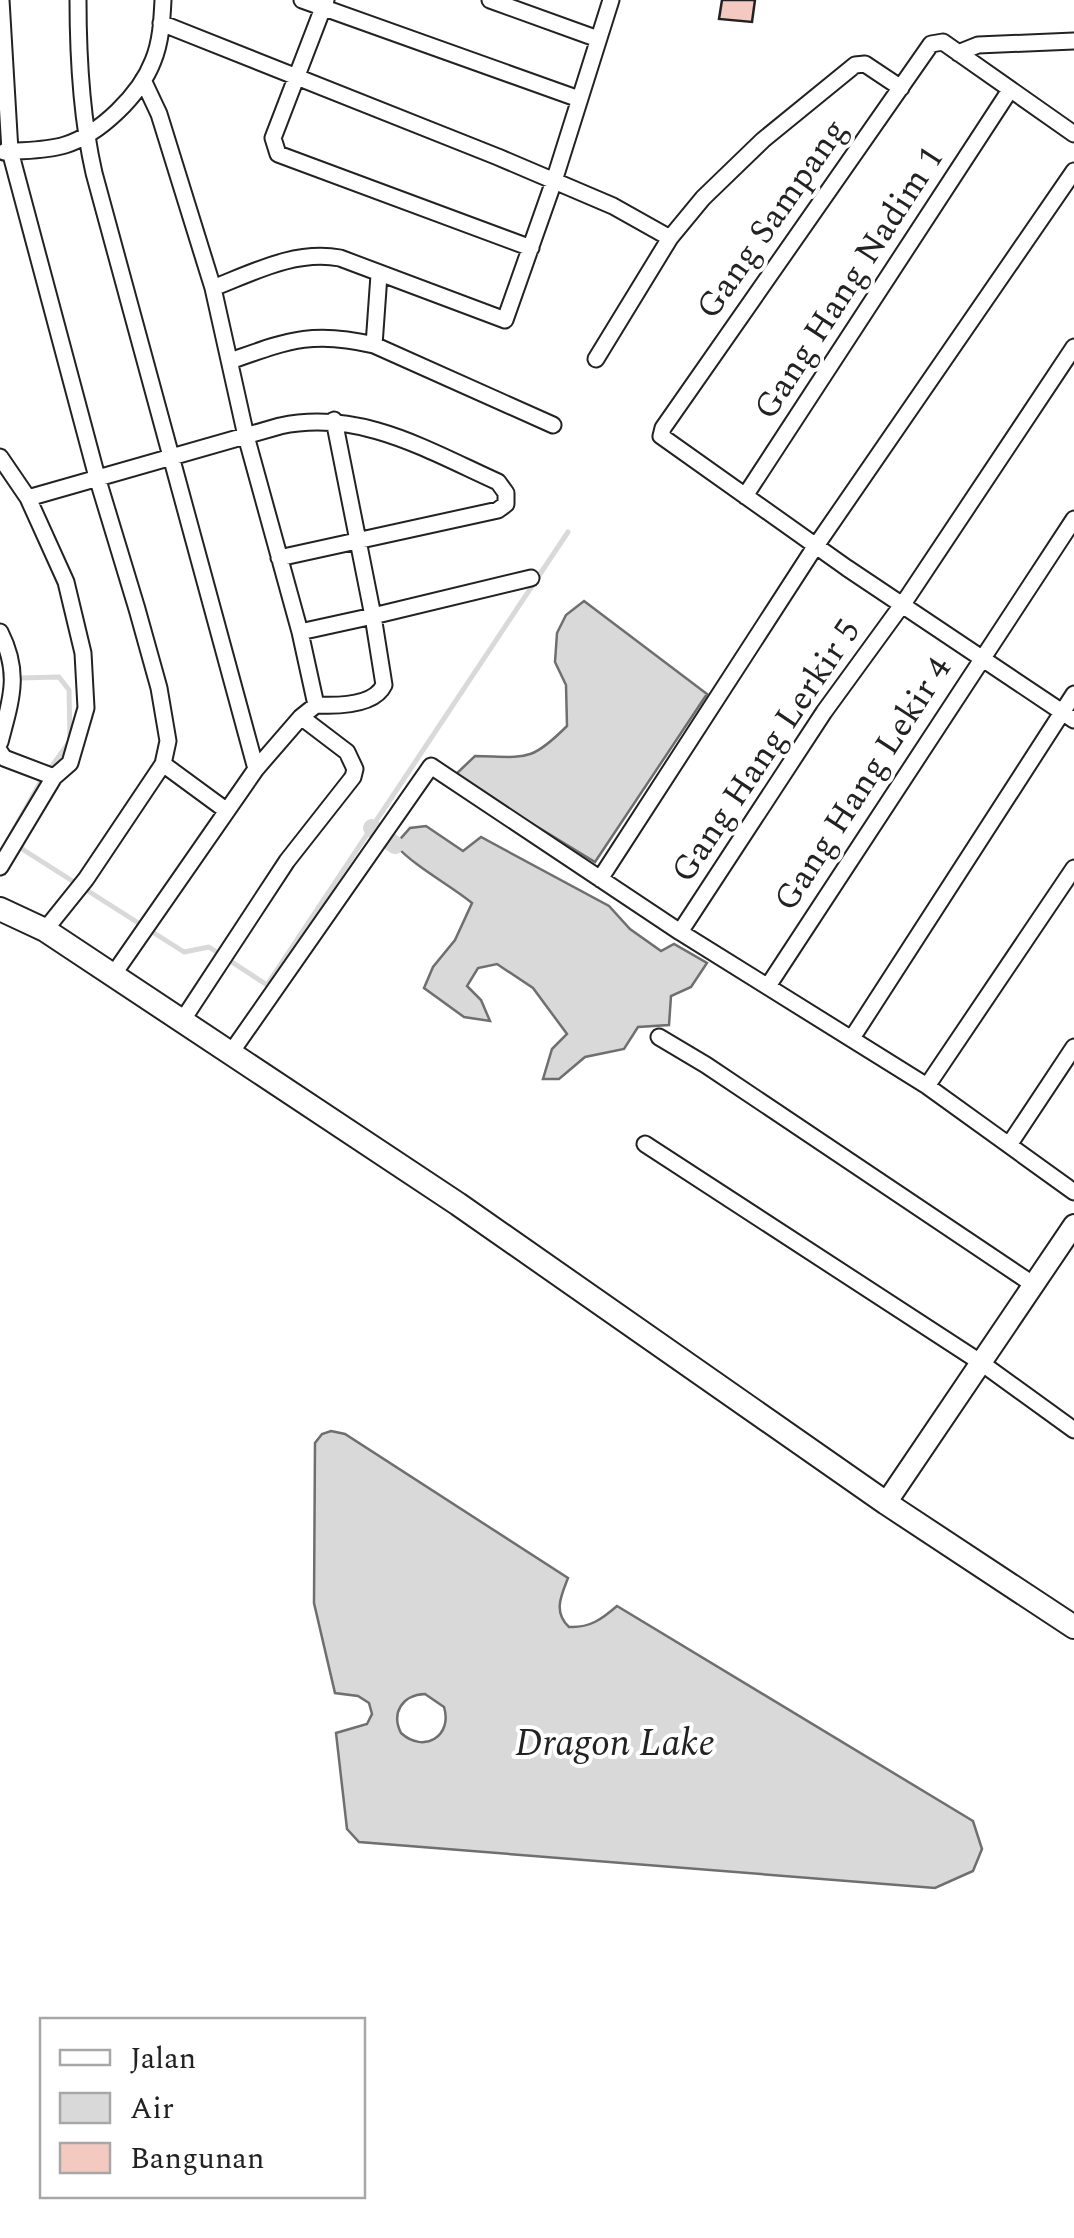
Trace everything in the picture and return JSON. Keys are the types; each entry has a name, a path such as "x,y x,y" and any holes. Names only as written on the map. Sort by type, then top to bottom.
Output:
{"main road":[{"path":"0,908 46,930 458,1204 886,1504 1074,1627"}],"street":[{"path":"1,0 5,152 159,688 168,741 163,764 86,879 46,930"},
{"path":"78,0 86,136 169,458 256,769"},
{"path":"5,152 57,147 86,136 143,80 153,62 162,23 162,0"},
{"path":"302,0 324,4 579,100"},
{"path":"490,0 598,39"},
{"path":"213,288 289,259 340,258 505,320 611,0"},
{"path":"324,4 273,138 278,154 532,248"},
{"path":"162,23 554,180 643,220 670,238"},
{"path":"1074,40 978,45 958,53 1006,97 1074,134"},
{"name":"Gang Sampang","path":"744,496 662,436 674,412 931,44 938,41 958,53"},
{"path":"596,359 670,238 703,198 764,140 854,65 865,64 900,88"},
{"path":"143,80 159,114 213,288 246,436 316,705"},
{"name":"Gang Hang Nadim 1","path":"744,496 1006,97"},
{"path":"600,878 816,546 1074,170"},
{"path":"374,345 379,275"},
{"path":"230,361 290,340 319,336 374,345 554,424"},
{"name":"Gang Hang Lerkir 5","path":"680,932 824,712 902,604 1074,347"},
{"path":"28,498 304,421 334,420 370,426 401,438 498,482 506,493 506,504 498,510 279,558"},
{"path":"114,975 256,769 301,717 316,705 338,706 382,691 373,616 334,420"},
{"path":"0,867 48,775 70,764 86,708 83,653 66,582 28,498 1,457"},
{"path":"744,496 1068,716"},
{"name":"Gang Hang Lekir 4","path":"768,986 1074,519"},
{"path":"300,632 531,578"},
{"path":"0,632 11,657 14,688 0,742"},
{"path":"852,1038 1068,716 1074,694"},
{"path":"182,1021 286,862 353,777 355,769 347,752 301,717"},
{"path":"0,752 4,758 48,775"},
{"path":"163,764 227,812"},
{"path":"230,1054 431,766 680,932 927,1086 1074,1192"},
{"path":"927,1086 1074,868"},
{"path":"659,1037 1034,1284"},
{"path":"1009,1145 1074,1047"},
{"path":"645,1144 980,1362 1074,1430"},
{"path":"886,1504 1074,1225"}],"water":[{"path":"584,601 707,694 595,862 454,776 475,756 517,757 535,752 567,726 566,685 555,662 557,633 566,615"},
{"path":"426,826 463,851 481,837 609,906 630,929 661,951 674,944 707,963 691,987 671,996 669,1025 638,1027 624,1049 585,1057 559,1079 543,1079 552,1049 567,1034 533,988 497,964 478,968 467,986 481,1000 490,1021 464,1017 424,988 433,967 455,940 472,903 395,845 410,828"},
{"name":"Dragon Lake","path":"322,1434 345,1434 568,1578 560,1610 569,1627 595,1622 617,1606 973,1821 982,1849 973,1871 935,1888 359,1842 347,1829 336,1733 367,1724 372,1714 369,1703 358,1696 335,1693 314,1603 315,1443","holes":["425,1694 444,1707 444,1726 434,1739 419,1742 401,1733 398,1712 410,1698"]}],"building":[{"path":"722,0 755,0 752,22 719,19"}],"waterway":[{"path":"19,678 59,677 69,690 70,741 41,781 8,840 184,952 209,947 267,985 568,532"},
{"path":"372,828 395,845"}]}
